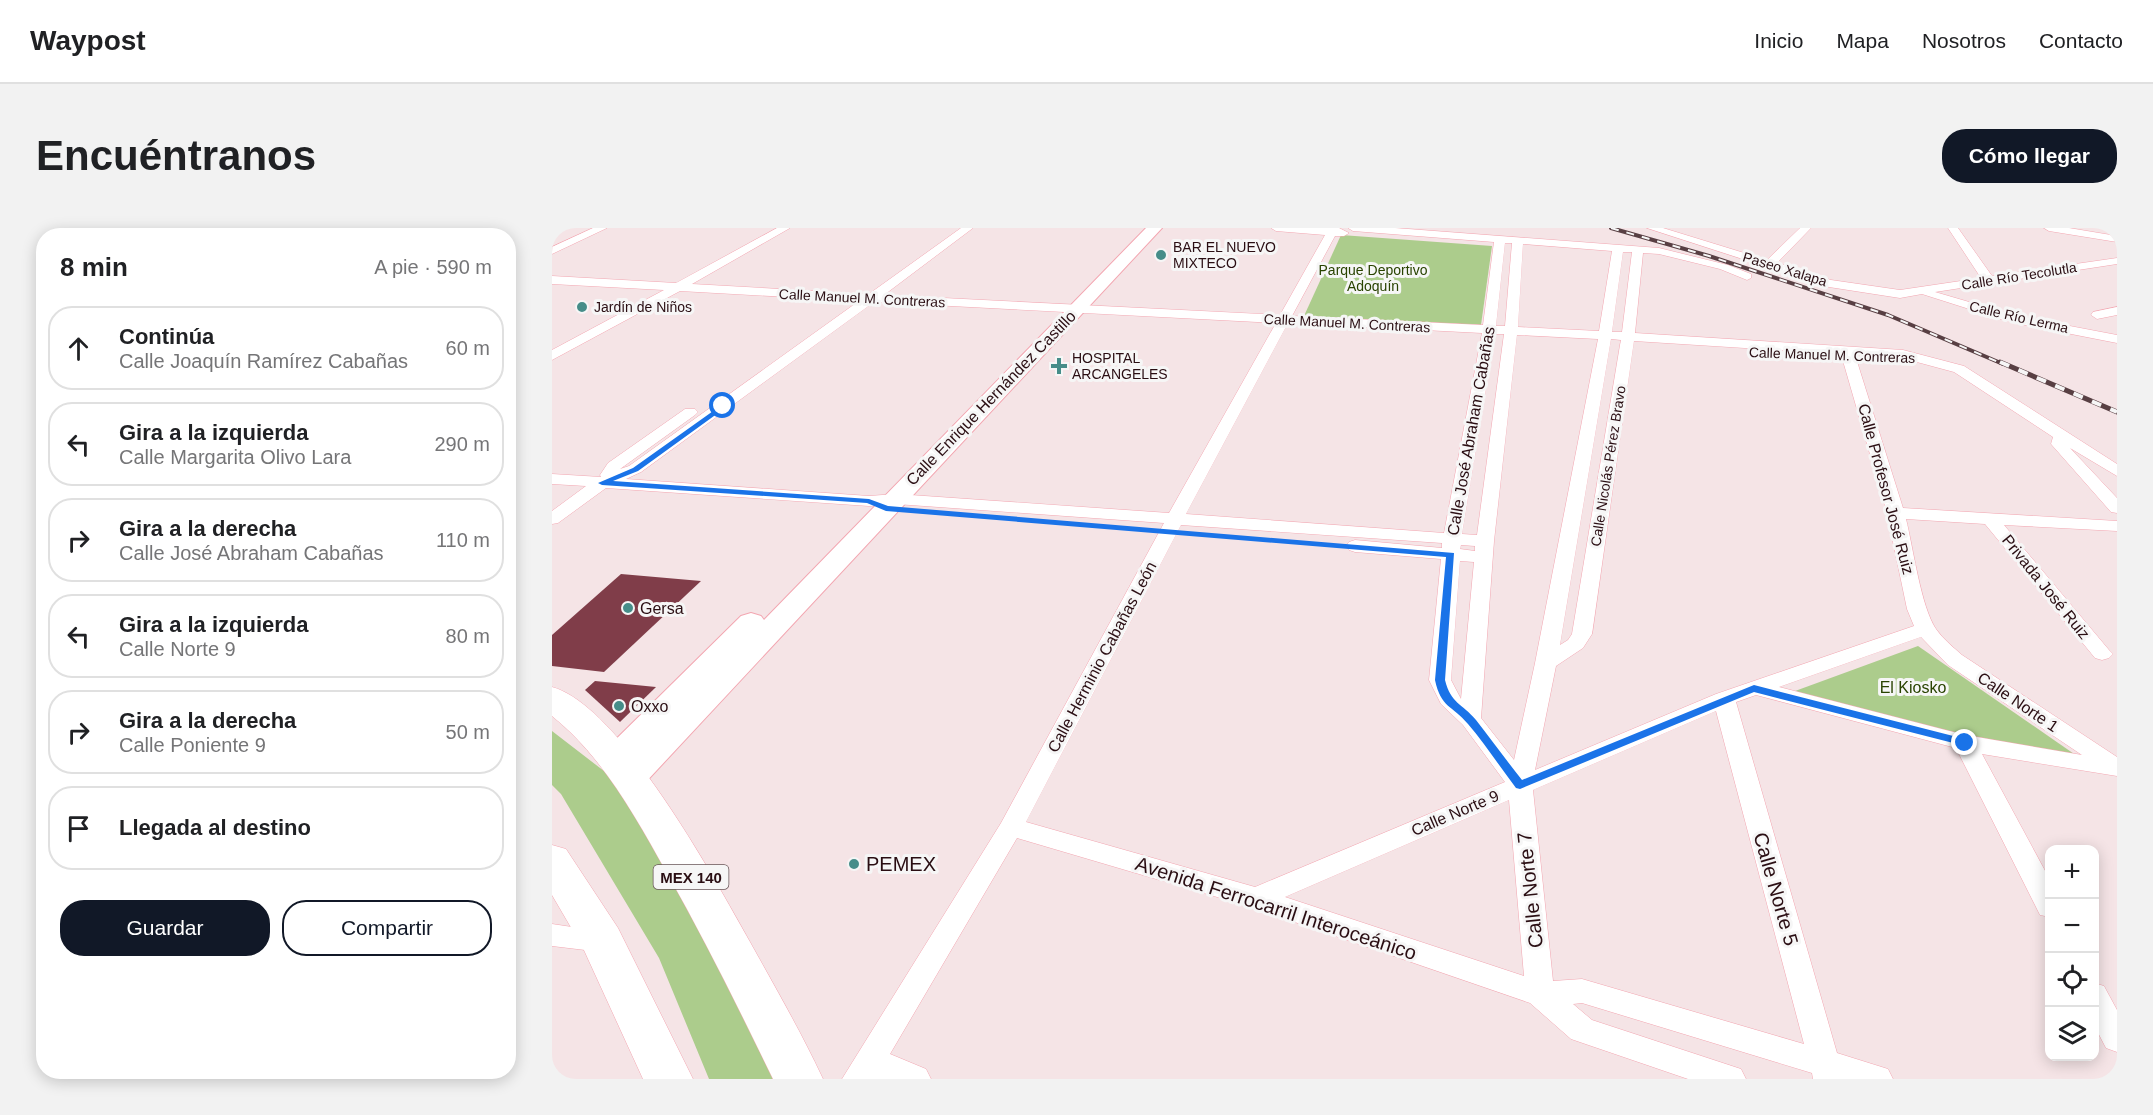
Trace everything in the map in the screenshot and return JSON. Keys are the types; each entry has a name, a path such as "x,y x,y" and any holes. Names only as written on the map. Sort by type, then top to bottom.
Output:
{"highway":[{"name":"MEX 140","path":"552,698 572,712 624,768 720,926 798,1079"},
{"path":"552,860 602,941 668,1079"}],"main road":[{"name":"Calle Enrique Hernández Castillo","path":"624,768 884,503 1063,312 1137,228"},
{"name":"Calle Enrique Hernández Castillo","path":"1063,312 1154,228"}],"street":[{"path":"552,242 583,228"},
{"path":"552,250 602,228"},
{"path":"552,356 769,228"},
{"path":"676,287 785,228"},
{"path":"552,519 602,483 635,469 800,351 908,257 936,237 968,228"},
{"path":"1276,228 1499,241"},
{"path":"1353,228 1680,255 1747,276"},
{"name":"Paseo Xalapa","path":"1652,228 1829,283 1900,294 1922,292"},
{"path":"1788,228 1804,230"},
{"path":"1953,228 1989,281"},
{"path":"2049,228 2117,239"},
{"name":"Calle Herminio Cabañas León","path":"863,1070 1011,827 1333,230"},
{"path":"1770,264 1804,230"},
{"path":"602,483 614,466 779,349 927,258 952,233"},
{"name":"Calle José Abraham Cabañas","path":"1499,241 1488,334 1451,547 1440,680 1443,694 1452,706 1470,719 1520,785"},
{"name":"Calle José Abraham Cabañas","path":"1470,719 1484,549 1510,335 1518,243"},
{"name":"Calle Nicolás Pérez Bravo","path":"1520,785 1546,663 1604,339 1617,251"},
{"name":"Calle Nicolás Pérez Bravo","path":"1546,663 1576,644 1582,634 1627,341 1637,253"},
{"path":"908,257 927,258"},
{"name":"Calle Río Tecolutla","path":"1922,292 2117,261"},
{"name":"Calle Manuel M. Contreras","path":"552,280 661,290 1604,339 1849,354 1905,361 1922,359 1959,369 2117,471"},
{"name":"Calle Manuel M. Contreras","path":"552,287 646,293 676,287 858,301"},
{"name":"Calle Río Lerma","path":"1922,292 2015,319 2117,339"},
{"path":"552,345 646,293"},
{"path":"2097,315 2117,311"},
{"path":"779,349 800,351"},
{"name":"Calle Profesor José Ruiz","path":"1849,354 1896,513 1917,609 1925,628"},
{"path":"700,405 723,406"},
{"path":"2061,436 2059,444 2065,452 2117,508"},
{"path":"552,479 1484,549"},
{"name":"Privada José Ruiz","path":"1896,513 2117,526"},
{"name":"Privada José Ruiz","path":"1991,520 2102,654"},
{"name":"Calle Norte 9","path":"1256,898 1724,699 1925,628"},
{"name":"Calle Norte 1","path":"1925,628 1936,644 1955,660 2117,769"},
{"path":"1754,688 1965,743 2117,769"},
{"name":"Calle Norte 5","path":"1724,699 1827,1071"},
{"path":"1965,743 2045,899"},
{"name":"Calle Norte 7","path":"1520,785 1540,994"},
{"name":"Avenida Ferrocarril Interoceánico","path":"1011,827 1256,898 1540,994 1582,1030 1730,1079"},
{"path":"552,935 602,941"},
{"name":"Avenida Ferrocarril Interoceánico","path":"1540,994 1582,991 1827,1071 1877,1079"},
{"path":"2099,1005 2117,1039"},
{"path":"863,1070 915,1079"}],"green space":[{"name":"Parque Deportivo Adoquín","path":"1341,235 1492,246 1481,325 1304,316"},
{"name":"El Kiosko","path":"1918,646 2077,756 1776,698"},
{"path":"552,731 613,778 713,930 783,1079 709,1079 659,958 561,794 552,785"}],"building":[{"name":"Gersa","path":"621,574 701,581 604,672 552,666 552,635"},
{"name":"Oxxo","path":"595,681 656,687 620,722 585,690"}],"railway":[{"path":"1611,228 1709,256 1888,315 2003,364"},
{"path":"2000,362 2117,412"}],"place":[{"name":"BAR EL NUEVO MIXTECO","path":"1161,255"},
{"name":"Jardín de Niños","path":"582,307"},
{"name":"HOSPITAL ARCANGELES","path":"1059,366"},
{"name":"Gersa","path":"628,608"},
{"name":"Oxxo","path":"619,706"},
{"name":"PEMEX","path":"854,864"}],"route":[{"path":"723,406 635,469 602,483 869,501 886,508 1450,554 1440,680 1443,694 1452,706 1470,719 1520,785 1754,688 1965,743"}]}
